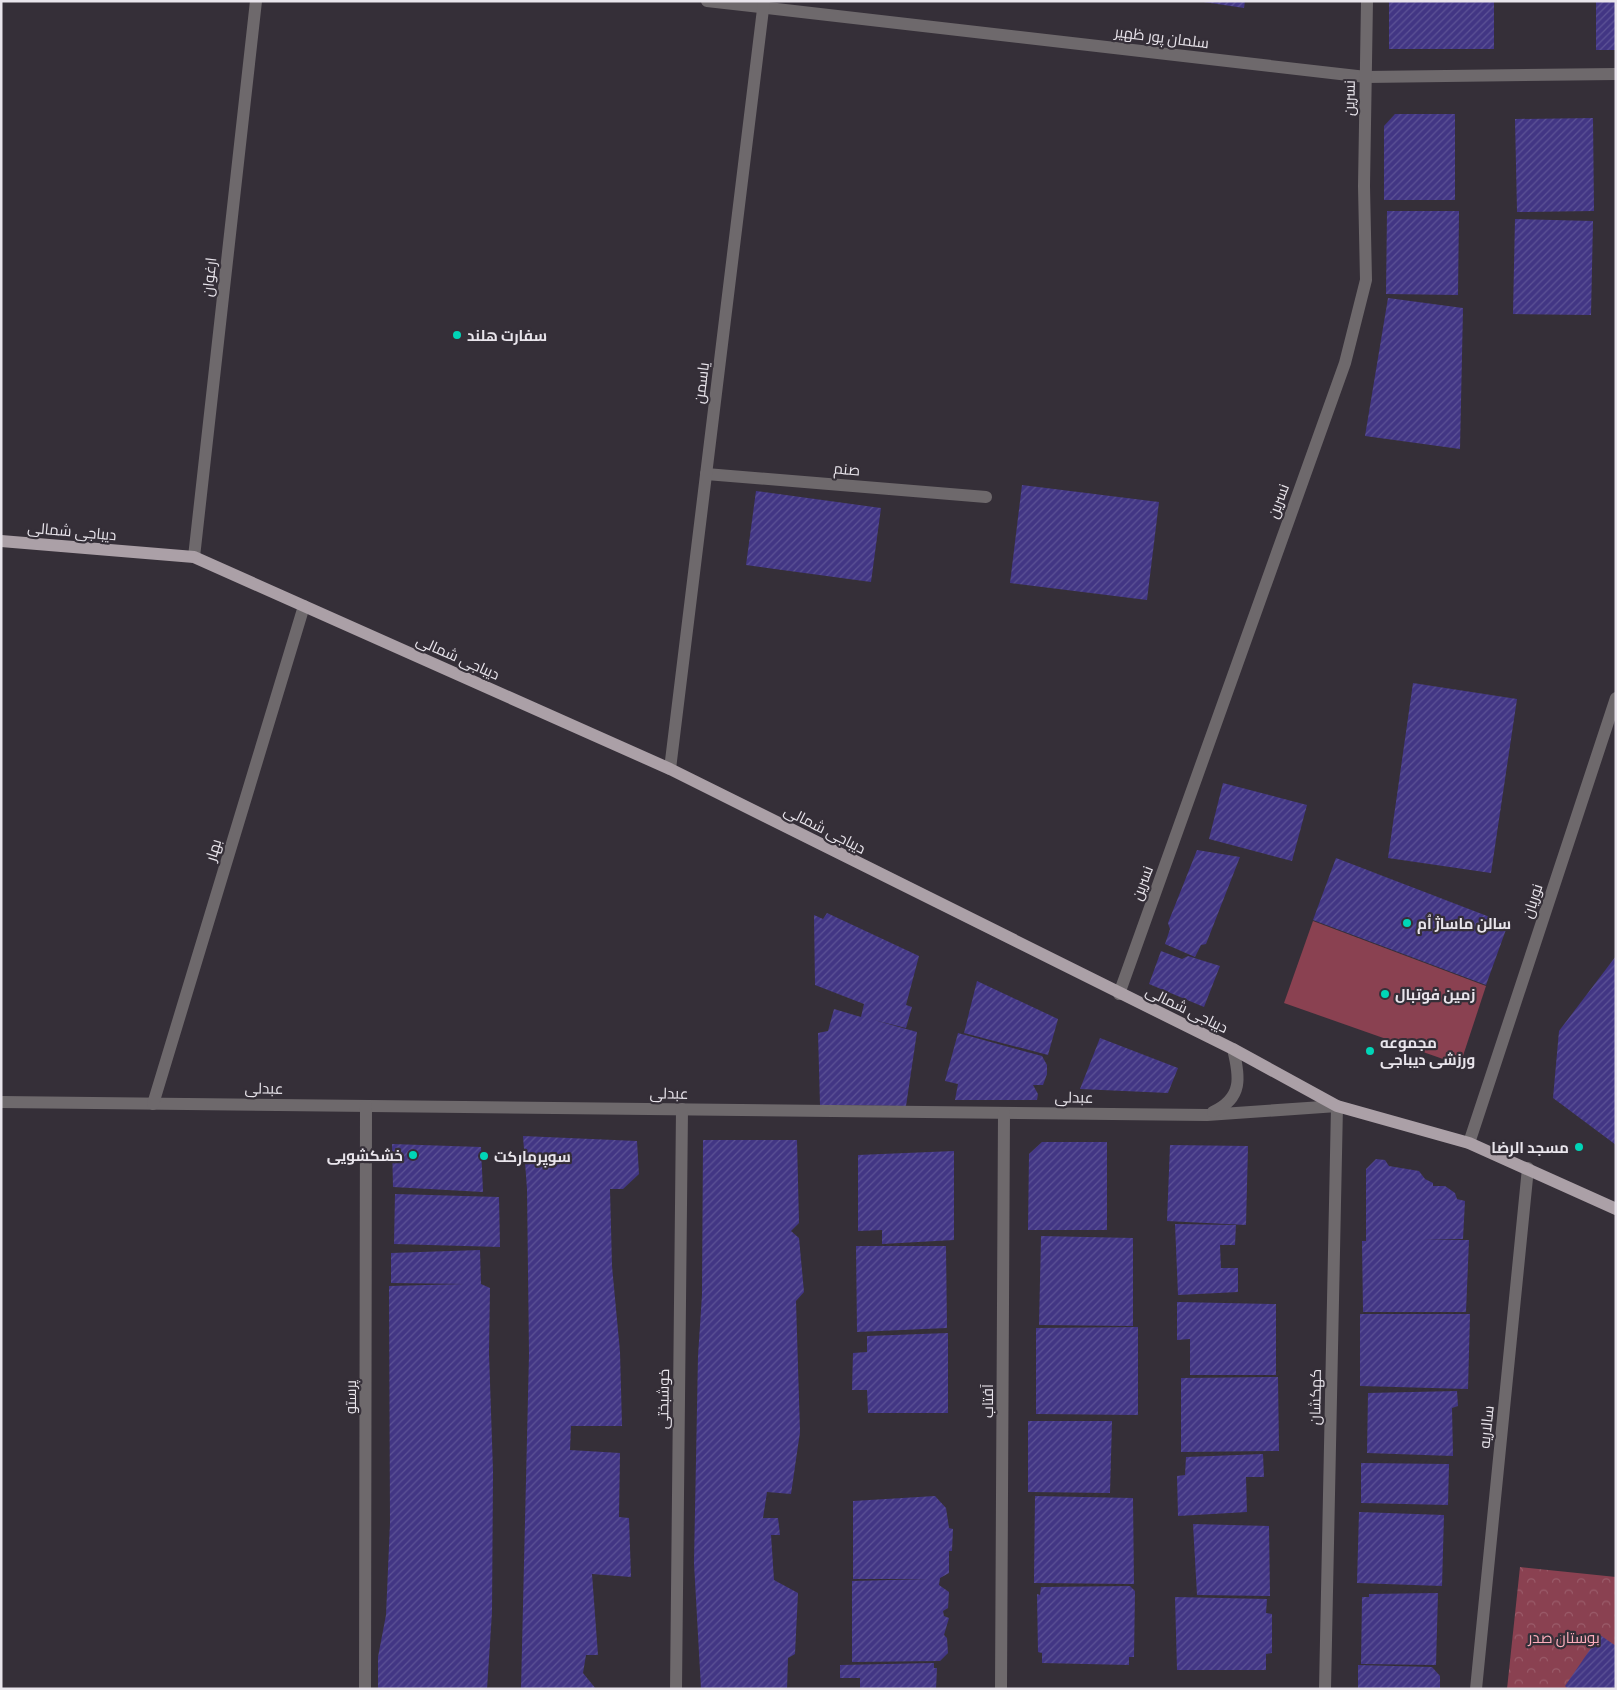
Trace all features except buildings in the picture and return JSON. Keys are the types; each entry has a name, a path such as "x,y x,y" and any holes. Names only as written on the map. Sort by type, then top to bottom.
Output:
{"main road":[{"name":"دیباجی شمالی","path":"1,541 194,557 670,769 1233,1049 1337,1106 1469,1143 1616,1208"}],"street":[{"name":"ارغوان","path":"194,557 256,1"},
{"name":"سلمان پور ظهیر","path":"707,1 764,4 1366,77 1616,74"},
{"name":"نسرین","path":"1120,994 1345,363 1366,280 1364,186 1368,1"},
{"name":"یاسمن","path":"670,769 764,4"},
{"name":"صنم","path":"706,474 986,497"},
{"name":"بهار","path":"153,1104 304,606"},
{"name":"نوریان","path":"1469,1143 1616,698"},
{"path":"1207,1115 1226,1106 1237,1088 1239,1071 1233,1049"},
{"name":"عبدلی","path":"1,1102 1207,1115 1337,1106"},
{"name":"پرستو","path":"366,1106 366,1689"},
{"name":"کهکشان","path":"1325,1689 1337,1106"},
{"name":"خوشبختی","path":"676,1689 682,1109"},
{"name":"آفتاب","path":"1001,1689 1004,1112"},
{"name":"سالاریه","path":"1476,1689 1528,1168"}],"green space":[{"name":"زمین فوتبال","path":"1313,921 1486,986 1460,1065 1284,1003"},
{"name":"بوستان صدر","path":"1520,1567 1616,1577 1616,1689 1507,1689"}],"place":[{"name":"سفارت هلند","path":"457,335"},
{"name":"سالن ماساژ اُم","path":"1407,923"},
{"name":"زمین فوتبال","path":"1385,994"},
{"name":"مجموعه ورزشی دیباجی","path":"1370,1051"},
{"name":"مسجد الرضا","path":"1579,1147"},
{"name":"خشکشویی","path":"413,1155"},
{"name":"سوپرمارکت","path":"484,1156"}]}
